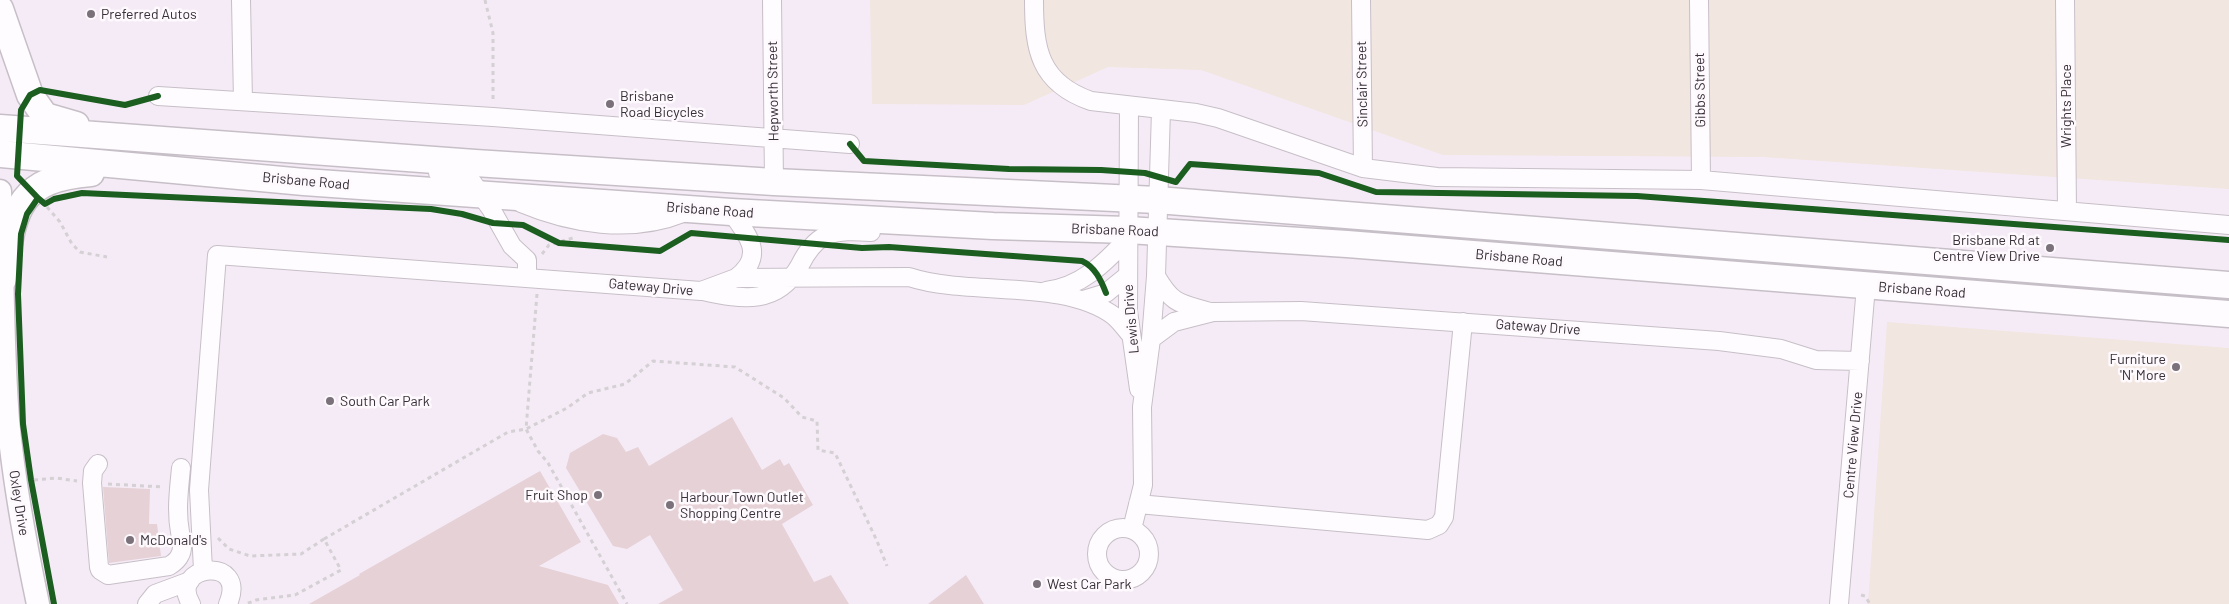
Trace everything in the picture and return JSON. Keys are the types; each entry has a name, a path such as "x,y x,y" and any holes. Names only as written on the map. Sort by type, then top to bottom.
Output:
{"highway":[{"path":"0,9 30,95 45,116 116,136"},
{"path":"0,128 334,153 774,182 1157,200 2229,285"},
{"name":"Brisbane Road","path":"0,154 146,168 731,212 1128,234 1157,232 1347,244 2229,314"},
{"path":"3,279 14,218 24,199 31,191 47,182 71,174 146,168"}],"main road":[{"name":"Oxley Drive","path":"0,191 4,363 12,457 38,604"}],"street":[{"path":"241,0 243,101"},
{"name":"Hepworth Street","path":"772,0 774,182"},
{"path":"1034,0 1036,44 1046,70 1066,90 1091,100 1196,113 1218,118 1363,168 1436,177 1701,180 2229,224"},
{"name":"Sinclair Street","path":"1361,0 1363,168"},
{"name":"Gibbs Street","path":"1699,0 1701,180"},
{"name":"Wrights Place","path":"2065,0 2067,211"},
{"path":"158,96 493,117 850,144"},
{"path":"1123,105 1128,199"},
{"path":"1157,200 1161,110"},
{"path":"334,153 390,169 464,175 492,194 552,215 591,222 630,225 649,224 692,209"},
{"path":"492,194 512,246 527,260 533,277"},
{"name":"Lewis Drive","path":"1128,199 1127,276 1130,334 1142,406"},
{"name":"Lewis Drive","path":"1132,529 1143,485 1142,406 1151,338 1156,276 1157,200"},
{"path":"731,212 746,232 752,248 749,266 736,278"},
{"path":"701,291 759,297 777,292 794,277 814,244 824,237 836,233 856,231 934,236 950,235 993,226"},
{"path":"1035,292 1064,287 1080,280 1094,270 1128,234"},
{"name":"Gateway Drive","path":"196,576 199,490 217,255 701,291 736,278 909,277 927,283 1035,292 1083,300 1116,317 1130,334"},
{"name":"Gateway Drive","path":"1083,300 1106,293 1127,276"},
{"name":"Gateway Drive","path":"1156,276 1171,299 1213,312"},
{"name":"Centre View Drive","path":"1839,604 1866,286"},
{"name":"Gateway Drive","path":"1151,338 1174,322 1213,312 1301,311 1719,340 1781,349 1816,360 1860,361"},
{"path":"1138,504 1428,530 1439,525 1444,516 1463,322"},
{"path":"98,464 93,471 92,483 98,563 100,570 108,575 169,566 175,563 181,555 182,546 178,523 181,468"},
{"path":"147,604 155,594 215,570 223,573 232,588 232,595 228,604"},
{"path":"191,604 187,592 196,576"}],"path":[{"path":"485,0 485,7 493,33 493,117"},
{"path":"47,203 72,244 80,252 107,257"},
{"path":"591,222 588,230 580,235 549,245 543,252 533,277 526,429 538,451 548,463 628,604"},
{"path":"544,236 558,243 577,244"},
{"path":"216,534 219,540 229,549 250,556 301,554 504,434 526,429 567,408 588,393 625,384 653,361 736,367 784,398 802,417 817,421 818,450 834,453 877,541 886,566"},
{"path":"29,471 32,490"},
{"path":"31,480 56,478 92,483 179,488"},
{"path":"246,604 256,600 295,595 341,570 324,539"},
{"path":"1861,596 1865,596 1870,604"}],"shaded area":[{"path":"870,0 2229,0 2229,189 1763,157 1443,155 1201,70 1108,67 1024,105 872,104"},
{"path":"1887,322 2229,348 2229,604 1868,604"}],"building":[{"path":"732,417 762,470 780,459 784,466 789,463 813,505 782,524 814,582 831,575 849,604 658,604 683,590 650,535 627,549 613,546 566,468 570,453 603,434 617,438 626,452 638,447 649,466"},
{"path":"540,471 581,542 539,566 608,585 619,604 309,604 359,574"},
{"path":"103,487 150,489 149,524 157,524 161,556 109,563"},
{"path":"966,575 984,604 928,604"}],"cycle path":[{"path":"38,198 17,176 21,110 30,95 40,90 125,105 158,96"},
{"path":"850,144 864,161 1009,169 1101,170 1145,173 1176,182 1190,164 1319,173 1376,192 1637,196 2229,240"},
{"path":"54,604 31,480 23,424 18,294 21,234 27,214 38,198 45,204 54,199 82,193 431,209 462,214 493,223 523,225 559,243 660,251 691,233 862,248 889,247 1082,261 1094,270 1106,293"}],"place":[{"name":"Preferred Autos","path":"91,14"},
{"name":"Brisbane Road Bicycles","path":"610,104"},
{"name":"Brisbane Rd at Centre View Drive","path":"2050,248"},
{"name":"Furniture 'N' More","path":"2176,367"},
{"name":"South Car Park","path":"330,401"},
{"name":"Fruit Shop","path":"598,495"},
{"name":"Harbour Town Outlet Shopping Centre","path":"670,505"},
{"name":"McDonald's","path":"130,540"},
{"name":"West Car Park","path":"1037,584"}]}
